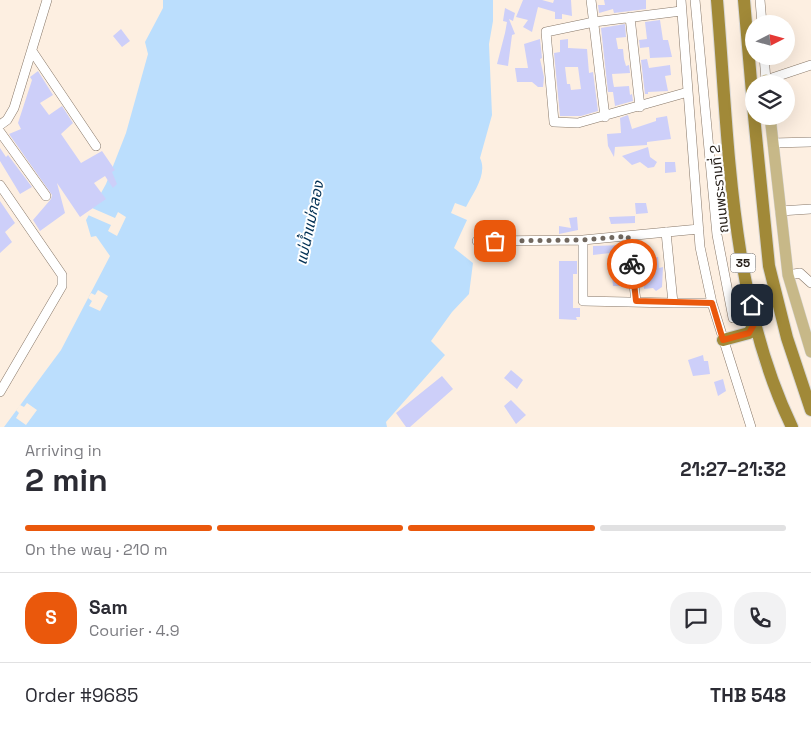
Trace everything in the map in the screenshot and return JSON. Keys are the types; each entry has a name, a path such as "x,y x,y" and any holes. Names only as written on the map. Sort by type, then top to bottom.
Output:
{"highway":[{"name":"ถนนพระรามที่ 2","path":"717,0 732,180 744,272 756,321 782,406 792,427"},
{"name":"35","path":"744,0 751,75"},
{"name":"35","path":"755,125 769,266 787,338 811,410"},
{"path":"723,340 749,333 756,321"}],"main road":[{"path":"771,125 788,275 811,352"}],"street":[{"path":"0,125 7,120 14,108 47,0"},
{"path":"591,0 605,117"},
{"path":"681,0 700,246 712,303 751,427"},
{"path":"695,0 716,227 733,318"},
{"path":"760,0 761,15"},
{"path":"681,11 594,22 546,32 554,122 578,123 605,117 688,92"},
{"path":"630,17 640,106"},
{"path":"32,51 96,146"},
{"path":"785,75 811,65"},
{"path":"0,132 46,196"},
{"path":"773,143 811,142"},
{"path":"0,185 62,274 62,286 0,392"},
{"path":"780,211 811,209"},
{"path":"477,242 583,240 698,229"},
{"path":"666,232 674,303"},
{"path":"628,236 636,301"},
{"path":"583,240 583,301 712,303"},
{"path":"788,275 800,273 811,283"}],"water":[{"name":"แม่น้ำแม่กลอง","path":"163,0 493,0 493,21 489,44 492,115 480,158 482,164 481,177 466,207 455,203 451,213 467,220 454,248 473,263 469,294 452,312 431,341 445,355 386,422 387,427 4,427 61,350 110,256 96,236 91,237 86,220 106,184 126,133 148,54 145,42 163,8"}],"pier":[{"path":"92,208 115,218 118,212 126,217 117,236 108,231 111,225 88,215"},
{"path":"98,290 108,296 100,311 89,306 92,301 88,298 91,293 95,295"},
{"path":"27,403 37,410 26,425 16,418 19,413 16,410 20,405 24,407"}],"building":[{"path":"523,0 542,0 553,3 554,0 571,0 572,16 562,14 562,19 555,19 555,12 538,7 532,32 523,27 528,20 516,17"},
{"path":"604,0 646,0 646,9 614,13 613,9 599,13 598,5 605,5"},
{"path":"505,8 515,13 513,21 509,19 515,34 512,35 508,66 497,64 507,22 503,21"},
{"path":"660,20 663,40 668,40 672,57 650,58 649,47 640,48 639,40 647,39 645,22"},
{"path":"625,24 626,37 616,38 618,49 623,49 626,66 629,65 630,73 612,74 614,87 629,86 633,101 615,106 613,92 608,92 601,28"},
{"path":"121,29 130,41 122,47 113,36"},
{"path":"540,39 542,58 540,59 544,77 543,87 538,87 532,82 517,82 515,68 528,68 524,44"},
{"path":"568,39 568,48 587,49 589,73 593,72 598,111 581,116 560,116 554,53 560,52 560,40","holes":["565,67 578,67 581,89 571,90 570,84 567,84"]},
{"path":"647,59 649,68 670,65 671,75 665,76 668,91 648,92 648,94 645,94 641,60"},
{"path":"38,71 53,95 40,103 49,115 62,106 73,123 61,134 81,163 102,151 115,170 112,172 117,184 113,188 105,176 94,183 106,199 80,217 57,183 65,213 40,231 33,220 51,199 52,195 9,134 21,129 18,123 32,80 30,77"},
{"path":"628,115 632,129 656,121 656,118 667,116 671,139 647,142 647,145 615,147 614,157 608,146 607,134 621,133 620,118"},
{"path":"648,147 650,157 657,162 654,167 648,168 640,162 632,165 622,156"},
{"path":"0,148 6,157 8,155 32,187 20,194 0,161"},
{"path":"665,162 675,162 676,172 665,173"},
{"path":"0,201 15,223 5,232 12,242 0,253"},
{"path":"635,203 646,203 648,213 636,214"},
{"path":"635,216 635,223 611,224 609,217"},
{"path":"577,217 578,230 559,234 559,226 571,228 569,218"},
{"path":"623,245 625,262 619,262 619,252 593,255 593,246"},
{"path":"658,257 659,268 663,267 662,287 656,291 653,288 644,289 640,259"},
{"path":"559,261 577,261 577,274 573,274 573,308 580,308 580,317 576,317 577,320 559,319"},
{"path":"611,263 622,264 624,286 613,286"},
{"path":"703,355 704,361 708,361 710,374 693,376 688,360"},
{"path":"511,370 523,380 517,389 504,378"},
{"path":"442,376 453,389 410,427 406,427 396,413"},
{"path":"723,379 726,391 718,396 714,382"},
{"path":"511,400 526,415 516,424 504,406"}],"way so far":[{"path":"495,241 583,240 628,236 632,264"}],"route":[{"path":"632,264 636,301 712,303 723,340 749,333 756,321 752,305"}]}
